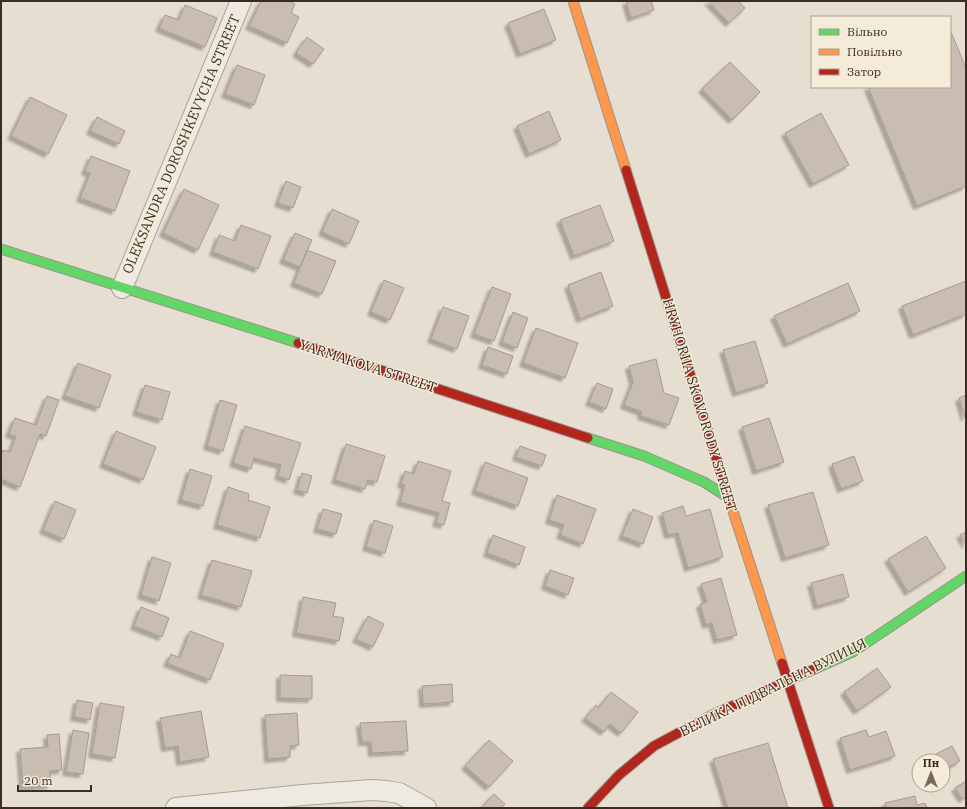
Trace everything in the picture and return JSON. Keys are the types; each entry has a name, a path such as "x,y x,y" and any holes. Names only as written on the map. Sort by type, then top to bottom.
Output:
{"street":[{"name":"OLEKSANDRA DOROSHKEVYCHA STREET","path":"122,288 241,1"},
{"name":"HRYHORIIA SKOVORODY STREET","path":"573,1 787,681 829,808"},
{"name":"YARMAKOVA STREET","path":"1,249 305,345 644,456 704,482 729,498"},
{"name":"ВЕЛИКА ПІДВАЛЬНА ВУЛИЦЯ","path":"588,808 638,758 654,746 712,715 853,652 966,576"},
{"path":"176,808 302,795 372,790 398,793 426,808"}],"building":[{"path":"261,1 289,1 295,4 291,13 299,17 287,43 249,26"},
{"path":"626,1 651,1 654,10 631,18"},
{"path":"708,1 738,1 745,8 729,23"},
{"path":"185,5 217,18 205,47 159,28 165,15 179,20"},
{"path":"544,9 556,40 520,54 508,23"},
{"path":"951,32 966,68 966,186 917,206 868,88 951,88"},
{"path":"307,37 324,49 313,64 296,53"},
{"path":"730,62 760,92 732,120 702,89"},
{"path":"237,65 265,75 254,105 225,94"},
{"path":"30,97 67,115 48,154 11,136"},
{"path":"549,111 561,140 529,154 517,126"},
{"path":"821,113 849,165 813,184 785,133"},
{"path":"97,117 125,131 119,144 90,131"},
{"path":"91,156 130,171 115,211 80,198 90,173 85,171"},
{"path":"286,181 301,187 293,208 278,203"},
{"path":"184,189 219,205 198,250 163,233"},
{"path":"600,205 614,241 574,256 560,220"},
{"path":"332,209 359,221 349,244 322,232"},
{"path":"241,225 271,236 258,269 213,252 219,235 235,241"},
{"path":"295,233 312,240 300,267 283,260"},
{"path":"307,250 336,261 322,294 294,283"},
{"path":"601,272 613,306 580,319 568,285"},
{"path":"384,280 404,288 390,320 371,312"},
{"path":"966,281 966,314 913,335 902,306"},
{"path":"848,283 860,311 787,344 774,316"},
{"path":"492,287 511,294 494,341 474,334"},
{"path":"443,307 469,316 457,349 431,339"},
{"path":"513,312 528,318 517,348 502,342"},
{"path":"536,328 578,343 565,378 523,363"},
{"path":"755,341 768,383 736,393 723,350"},
{"path":"488,347 513,356 507,374 482,365"},
{"path":"656,359 664,393 679,398 669,425 641,416 642,412 624,405 633,382 629,366"},
{"path":"78,363 111,375 99,408 65,396"},
{"path":"597,383 613,389 606,409 589,402"},
{"path":"145,385 170,392 162,420 136,412"},
{"path":"966,395 966,417 965,418 959,398"},
{"path":"47,396 59,400 46,436 40,434 20,487 1,479 1,456 3,450 10,452 16,436 9,434 15,418 36,425"},
{"path":"220,400 237,405 223,451 207,446"},
{"path":"769,418 784,462 756,471 742,427"},
{"path":"245,426 301,443 289,480 278,476 281,465 254,458 251,469 233,463"},
{"path":"116,431 156,447 143,480 103,464"},
{"path":"346,444 385,456 377,482 368,480 365,489 335,480"},
{"path":"520,446 546,455 542,466 516,457"},
{"path":"854,456 863,481 841,489 832,464"},
{"path":"418,461 451,471 442,501 450,503 444,525 436,523 439,513 400,502 405,485 401,484 405,471 414,474"},
{"path":"485,462 528,478 518,506 475,491"},
{"path":"190,469 212,476 203,506 181,500"},
{"path":"302,473 312,476 307,493 297,490"},
{"path":"228,487 249,494 248,500 270,507 260,538 217,525"},
{"path":"813,492 829,545 785,558 768,505"},
{"path":"557,495 596,509 583,544 560,535 564,525 549,520"},
{"path":"55,501 76,510 64,539 43,530"},
{"path":"683,506 686,516 710,509 723,557 688,568 678,533 668,535 662,513"},
{"path":"323,509 342,514 336,534 317,529"},
{"path":"633,509 653,517 643,544 622,536"},
{"path":"374,520 393,526 385,553 366,547"},
{"path":"966,532 966,545 960,535"},
{"path":"493,535 525,547 519,565 487,553"},
{"path":"926,536 946,568 908,592 888,559"},
{"path":"152,557 171,563 159,601 141,595"},
{"path":"212,560 252,571 241,607 201,595"},
{"path":"550,570 574,578 568,595 545,586"},
{"path":"843,574 849,597 817,606 811,583"},
{"path":"721,578 737,635 717,640 712,623 706,625 700,604 707,602 701,584"},
{"path":"303,597 336,603 333,616 344,618 339,641 296,633"},
{"path":"141,607 169,618 162,637 134,626"},
{"path":"368,616 384,624 373,647 356,639"},
{"path":"190,631 224,644 210,680 167,663 171,654 180,658"},
{"path":"877,668 891,687 857,711 844,692"},
{"path":"280,675 312,676 312,699 280,698"},
{"path":"452,684 453,702 423,704 422,686"},
{"path":"611,692 638,712 621,733 610,724 604,732 585,718 596,705 598,708"},
{"path":"77,700 93,703 90,720 74,717"},
{"path":"100,703 124,707 115,758 92,754"},
{"path":"201,711 209,757 180,762 178,746 165,748 160,718"},
{"path":"297,713 299,745 290,746 290,757 268,759 265,715"},
{"path":"406,721 408,751 372,753 371,742 362,742 360,723"},
{"path":"73,730 89,733 83,774 66,772"},
{"path":"866,730 869,737 886,731 895,756 850,770 840,738"},
{"path":"59,734 62,770 50,771 51,785 23,787 20,749 48,747 47,735"},
{"path":"489,740 513,761 489,787 465,766"},
{"path":"768,743 788,808 728,808 713,759"},
{"path":"952,746 960,761 951,766 951,753 938,753"},
{"path":"966,781 966,797 962,799 955,788"},
{"path":"494,794 505,804 501,808 481,808"},
{"path":"915,796 917,805 925,803 927,808 886,808 885,803"}],"traffic: fast":[{"path":"1,249 298,343"},
{"path":"588,438 644,456 704,482 729,498"},
{"path":"819,667 853,652 966,576"}],"traffic: slow":[{"path":"573,1 626,170"},
{"path":"730,502 782,663"}],"traffic: jam":[{"path":"626,170 730,502"},
{"path":"298,343 588,438"},
{"path":"782,663 829,808"},
{"path":"588,808 619,775 654,746 712,715 819,667"}]}
